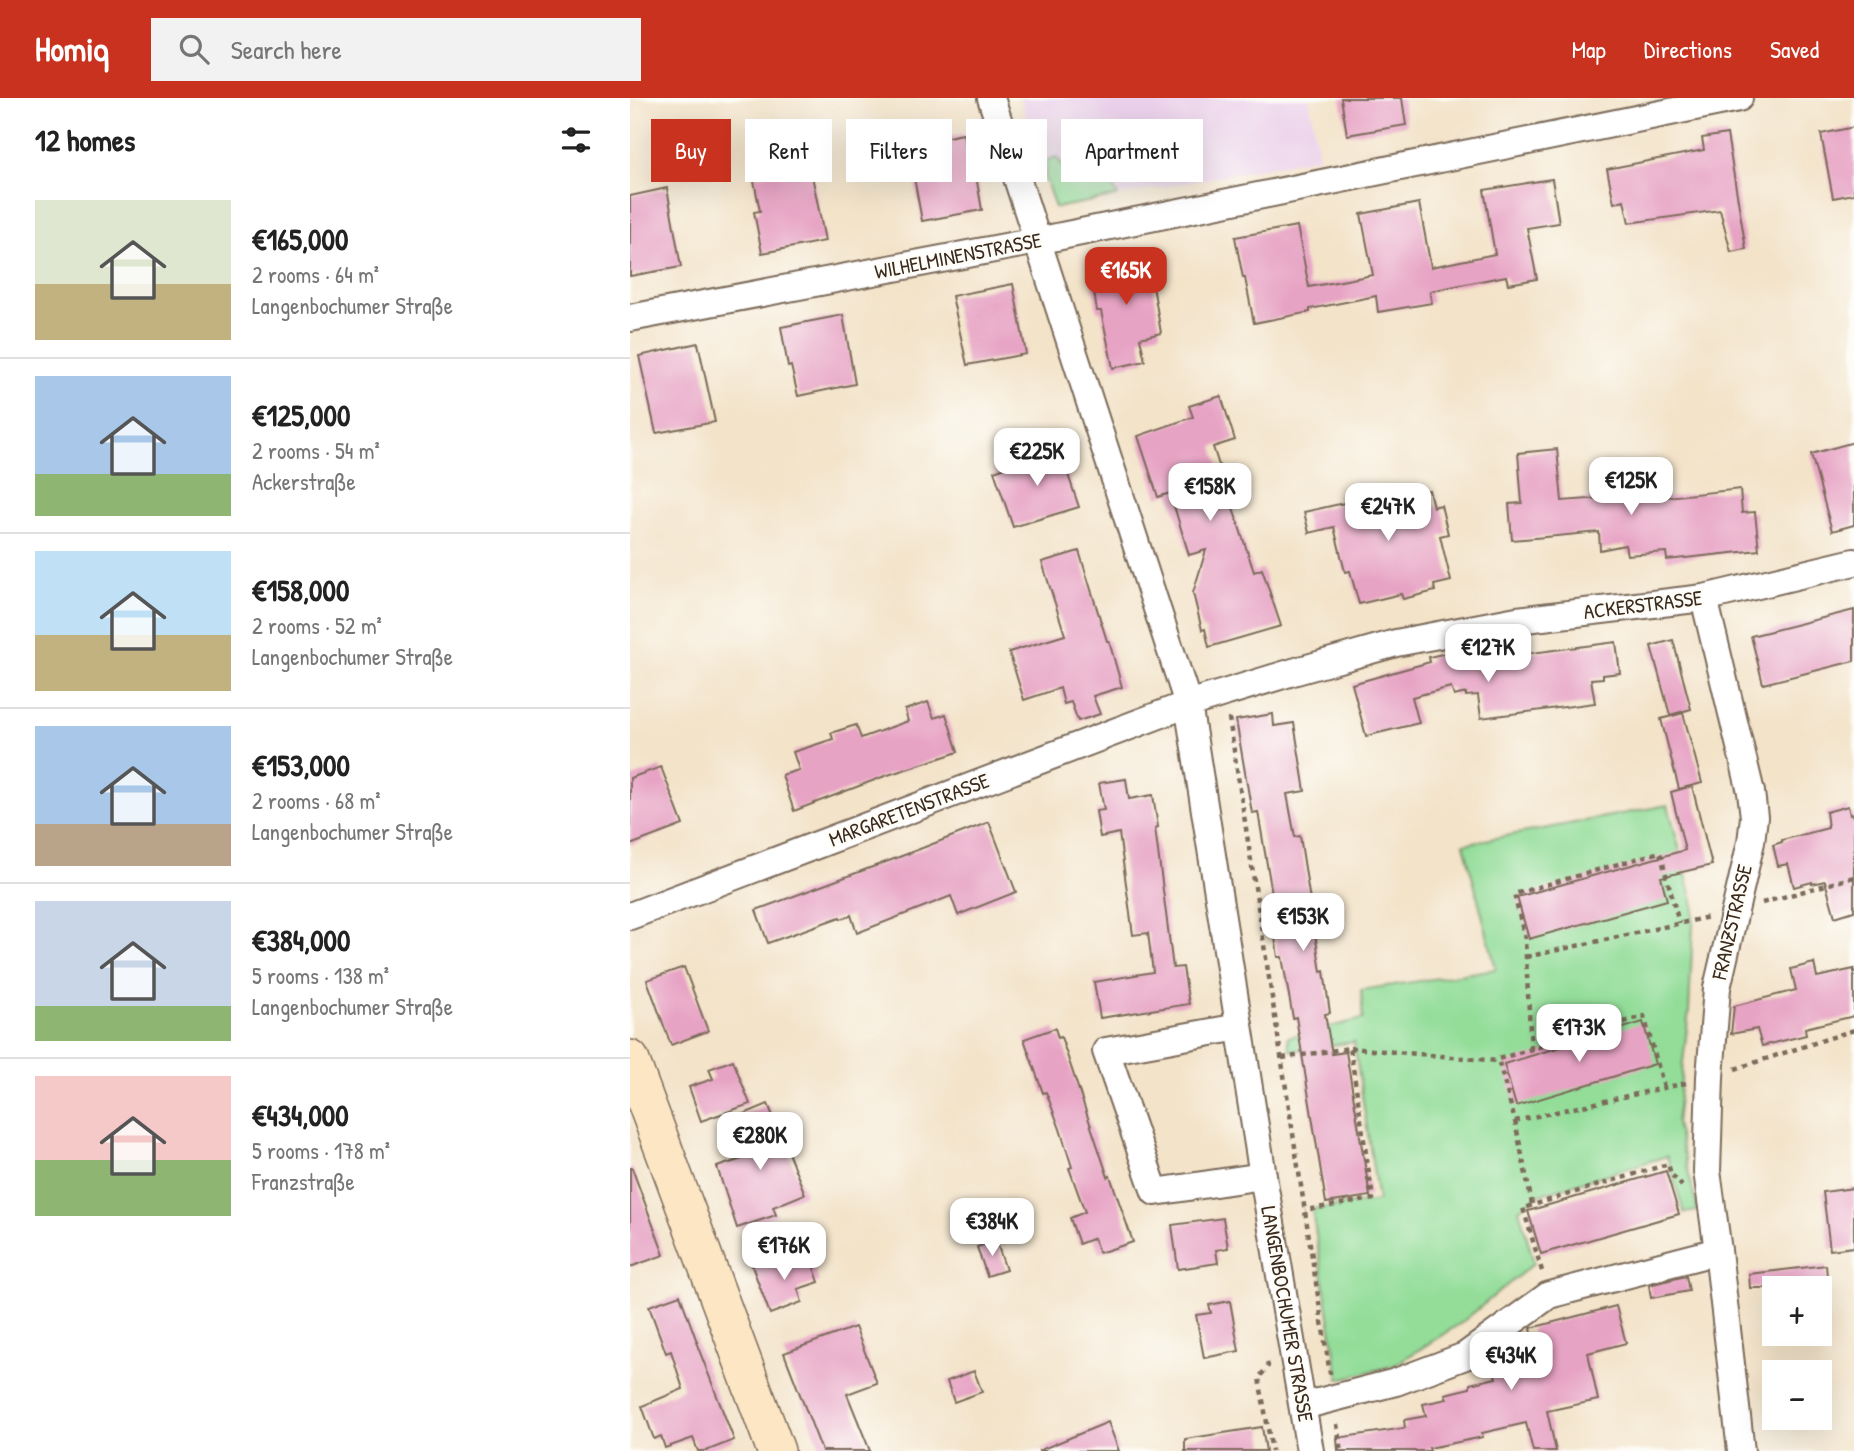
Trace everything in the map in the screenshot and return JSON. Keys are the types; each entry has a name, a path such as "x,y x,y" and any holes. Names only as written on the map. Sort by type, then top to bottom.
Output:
{"street":[{"name":"LANGENBOCHUMER STRASSE","path":"991,98 1188,704 1310,1451"},
{"name":"WILHELMINENSTRASSE","path":"630,318 1037,241 1739,98"},
{"name":"ACKERSTRASSE","path":"1188,704 1396,643 1517,620 1704,598 1854,562"},
{"name":"FRANZSTRASSE","path":"1704,598 1751,792 1754,817 1751,842 1717,988 1710,1077 1707,1171 1741,1451"},
{"name":"MARGARETENSTRASSE","path":"630,916 1188,704"},
{"name":"LANGENBOCHUMER STRASSE","path":"1239,1027 1106,1051 1156,1192 1263,1176"},
{"path":"630,1059 776,1451"},
{"path":"1303,1406 1396,1382 1465,1356 1549,1295 1718,1251"}],"path":[{"path":"1223,694 1282,1058 1341,1451"},
{"path":"1531,1049 1525,939 1514,894 1660,852 1679,923"},
{"path":"1526,957 1734,911 1854,877"},
{"path":"1282,1058 1350,1048 1498,1061 1644,1016 1664,1087"},
{"path":"1516,1121 1710,1077 1854,1030"},
{"path":"1305,1210 1373,1199 1350,1048"},
{"path":"1498,1061 1516,1121 1532,1204"},
{"path":"1549,1295 1523,1208 1668,1164 1671,1174 1714,1220"},
{"path":"1318,1292 1325,1291"},
{"path":"1266,1352 1268,1366 1259,1378 1272,1451"}],"shaded area":[{"path":"1020,98 1309,98 1319,157 1203,179 1203,119 1061,119 1061,182 1190,182 1055,208 1047,182 1047,119 1027,119"}],"green space":[{"path":"1057,157 1061,163 1061,182 1108,182 1118,196 1055,208 1046,182 1048,160"},
{"path":"1668,805 1694,905 1689,1010 1676,1124 1698,1211 1684,1213 1667,1156 1539,1195 1519,1209 1534,1263 1461,1323 1393,1366 1339,1379 1312,1209 1378,1201 1354,1042 1290,1051 1288,1037 1363,1019 1361,990 1496,969 1464,844"}],"building":[{"path":"1341,98 1402,98 1406,125 1347,135"},
{"path":"1854,127 1854,194 1833,198 1821,134"},
{"path":"963,134 966,148 966,182 977,182 982,210 922,221 915,182 952,182 952,136"},
{"path":"1727,134 1746,249 1731,252 1720,210 1629,223 1624,200 1614,203 1607,169 1704,150 1702,138"},
{"path":"1552,179 1559,223 1527,228 1537,279 1508,284 1506,276 1430,291 1432,303 1378,312 1376,296 1254,323 1235,237 1297,226 1309,287 1373,275 1361,214 1419,203 1431,267 1495,254 1484,190"},
{"path":"754,182 813,182 825,241 762,253 754,212 760,211"},
{"path":"667,188 681,267 630,276 630,196"},
{"path":"1148,256 1161,333 1140,338 1145,361 1113,368 1101,311 1097,311 1090,266"},
{"path":"1013,284 1026,354 967,365 952,296"},
{"path":"843,315 855,384 798,396 791,366 788,367 781,327"},
{"path":"698,343 715,422 656,433 639,356"},
{"path":"1221,396 1235,440 1213,447 1254,572 1262,569 1281,626 1209,647 1193,593 1206,550 1189,555 1170,493 1158,497 1138,436 1193,417 1189,406"},
{"path":"1854,442 1854,525 1832,531 1811,454"},
{"path":"1059,448 1079,507 1013,527 994,471"},
{"path":"1557,449 1562,501 1631,496 1631,501 1740,489 1742,513 1755,512 1759,550 1667,560 1666,552 1627,555 1625,545 1600,550 1599,532 1512,540 1509,504 1522,503 1518,453"},
{"path":"1399,487 1402,496 1429,490 1433,507 1441,505 1448,534 1440,536 1451,581 1434,585 1435,591 1403,599 1401,594 1359,604 1350,571 1345,572 1334,527 1309,533 1304,512 1362,499 1361,496"},
{"path":"1079,551 1122,687 1093,696 1100,714 1078,721 1071,702 1064,704 1060,688 1024,700 1009,652 1065,635 1042,562"},
{"path":"1854,610 1854,661 1763,684 1751,636"},
{"path":"1673,640 1691,709 1670,715 1651,646"},
{"path":"1616,642 1620,673 1591,679 1595,703 1481,718 1478,695 1466,696 1466,693 1454,696 1451,687 1412,697 1419,723 1366,736 1352,684 1430,662 1429,657 1451,652 1454,663"},
{"path":"928,702 934,718 946,714 958,752 885,776 794,811 782,775 799,770 793,752 833,739 831,733 856,725 861,738 908,721 905,710"},
{"path":"1683,713 1702,783 1679,789 1661,719"},
{"path":"1273,714 1274,726 1294,723 1305,791 1287,794 1295,837 1300,836 1321,972 1324,971 1330,1013 1325,1014 1332,1054 1346,1052 1370,1196 1326,1203 1296,1017 1293,1018 1282,957 1278,957 1270,905 1274,905 1258,812 1252,813 1236,720"},
{"path":"661,767 683,825 630,845 630,778"},
{"path":"1126,779 1129,799 1153,795 1173,968 1183,967 1189,1004 1100,1018 1094,982 1153,972 1148,933 1133,935 1119,833 1100,837 1096,811 1104,810 1099,783"},
{"path":"1692,786 1712,865 1661,877 1667,900 1529,939 1517,897 1685,850 1671,792"},
{"path":"1848,806 1850,815 1854,814 1854,911 1835,917 1825,881 1794,887 1788,864 1778,866 1773,845 1782,840 1828,828 1826,812"},
{"path":"989,822 1016,892 958,915 951,896 857,933 851,915 841,919 840,917 768,943 756,910"},
{"path":"1814,963 1817,977 1854,969 1854,1016 1805,1028 1806,1035 1762,1046 1757,1029 1731,1034 1734,1006 1796,990 1791,969"},
{"path":"684,967 708,1031 671,1045 647,980"},
{"path":"1643,1022 1655,1064 1516,1106 1504,1064"},
{"path":"1055,1028 1058,1038 1061,1037 1133,1242 1099,1253 1094,1238 1079,1244 1070,1218 1085,1212 1069,1168 1072,1167 1060,1129 1046,1092 1043,1093 1024,1039"},
{"path":"733,1060 750,1104 701,1121 689,1087 713,1079 709,1069"},
{"path":"768,1104 805,1194 773,1207 776,1215 737,1228 717,1167 754,1155 739,1116"},
{"path":"630,1168 664,1255 630,1267"},
{"path":"1666,1171 1679,1214 1541,1254 1528,1211"},
{"path":"1854,1188 1854,1247 1830,1250 1823,1192"},
{"path":"1223,1218 1228,1248 1216,1250 1218,1263 1178,1269 1172,1225"},
{"path":"996,1240 1006,1270 987,1276 977,1247"},
{"path":"787,1254 791,1266 811,1259 819,1282 798,1289 802,1302 770,1314 752,1266"},
{"path":"1826,1265 1827,1276 1762,1276 1762,1288 1750,1288 1749,1274"},
{"path":"1686,1276 1689,1291 1651,1298 1649,1285"},
{"path":"680,1295 734,1440 706,1451 698,1451 693,1438 665,1448 661,1436 654,1439 642,1406 683,1389 671,1351 666,1353 649,1306"},
{"path":"1230,1301 1239,1351 1204,1358 1196,1315 1211,1313 1209,1305"},
{"path":"1616,1306 1626,1343 1588,1353 1598,1400 1547,1411 1556,1451 1533,1451 1526,1423 1482,1433 1483,1437 1429,1448 1430,1451 1338,1451 1337,1438 1405,1428 1404,1420 1426,1416 1423,1404 1447,1399 1445,1394 1470,1388 1470,1384 1496,1378 1495,1374 1526,1367 1525,1363 1537,1361 1531,1328"},
{"path":"855,1327 877,1383 847,1394 870,1451 822,1451 784,1353"},
{"path":"974,1371 982,1392 954,1402 947,1381"},
{"path":"1108,1422 1119,1451 1038,1451"},
{"path":"1262,1427 1266,1451 1185,1451 1185,1439"}]}
